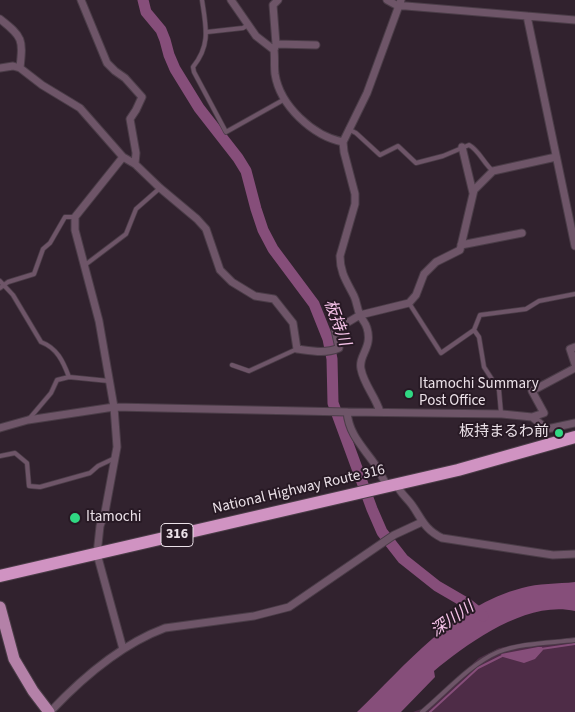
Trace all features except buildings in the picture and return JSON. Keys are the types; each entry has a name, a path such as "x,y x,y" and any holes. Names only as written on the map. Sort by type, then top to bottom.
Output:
{"highway":[{"name":"National Highway Route 316","path":"0,576 388,487 458,470 575,437"}],"main road":[{"path":"0,607 14,659 33,691 49,712"}],"street":[{"path":"81,0 106,63 125,78 142,97 130,120 136,153 135,164"},
{"path":"231,0 256,36 275,48 316,45"},
{"path":"278,0 274,5 275,73 285,98 298,117 331,140 343,142"},
{"path":"387,0 406,6 575,20"},
{"path":"380,412 360,367 370,337 340,265 340,256 356,204 343,142 367,93 400,3"},
{"path":"527,16 574,242"},
{"path":"0,18 20,37 23,49 20,68"},
{"path":"0,68 13,66 20,68 42,85 80,108 123,156 135,164 160,188 197,218 206,229 220,270 232,282 255,296 274,299 293,322 297,349 324,352 339,348 335,330 360,315 409,304 416,295 424,274 436,262 460,250 474,190 493,171 556,157"},
{"path":"462,147 473,193"},
{"path":"122,649 96,554 117,447 114,407 99,321 76,230 75,217 123,156"},
{"path":"461,246 522,234"},
{"path":"0,428 28,420 114,407 502,414 532,417 544,413 532,391 575,366 570,350 575,347"},
{"path":"344,412 357,443 388,487 412,504 422,522 433,533 442,538 553,555 575,554"},
{"path":"532,417 547,429 575,423"},
{"path":"49,712 122,649 165,628 254,616 289,607 394,535 422,522"}],"lane":[{"path":"202,0 207,32 205,47 193,68 226,132 285,98"},
{"path":"207,32 243,28 248,25"},
{"path":"348,129 356,133 380,155 398,146 416,163 443,156 462,147 469,146 474,148 486,165 493,171"},
{"path":"85,264 126,234 136,210 160,188"},
{"path":"2,287 8,282 34,274 43,249 50,243 65,217 75,217"},
{"path":"0,281 2,287 14,295 41,342 49,345 62,359 69,377"},
{"path":"409,304 441,353 474,330 480,315 526,309 539,301 575,294"},
{"path":"474,330 479,337 484,367 498,390 502,414"},
{"path":"232,365 249,371 297,349"},
{"path":"28,420 50,393 57,380 69,377 109,381"},
{"path":"0,456 14,453 27,463 29,486 40,487 90,473 98,466 115,458"},
{"path":"422,712 470,670 499,652 516,647 575,640"}],"shaded area":[{"path":"575,582 575,611 557,609 538,612 500,626 481,636 434,671 435,677 401,712 357,712 432,639 474,608 497,597 528,586"},
{"path":"575,637 575,712 413,712 424,708 479,658 499,648"},
{"path":"542,647 543,650 535,659 524,663 503,657 501,654"}],"waterway":[{"name":"板持川","path":"143,0 146,12 161,30 175,69 199,108 246,171 263,230 273,249 314,304 328,339 332,359 333,403 382,532 403,559 437,586 468,604 483,616"},
{"path":"541,649 575,644"},
{"path":"430,712 478,668 504,655"}],"place":[{"name":"Itamochi Summary Post Office","path":"409,394"},
{"name":"板持まるわ前","path":"559,433"},
{"name":"Itamochi","path":"75,518"}],"water label":[{"name":"深川川","path":"453,620"}]}
